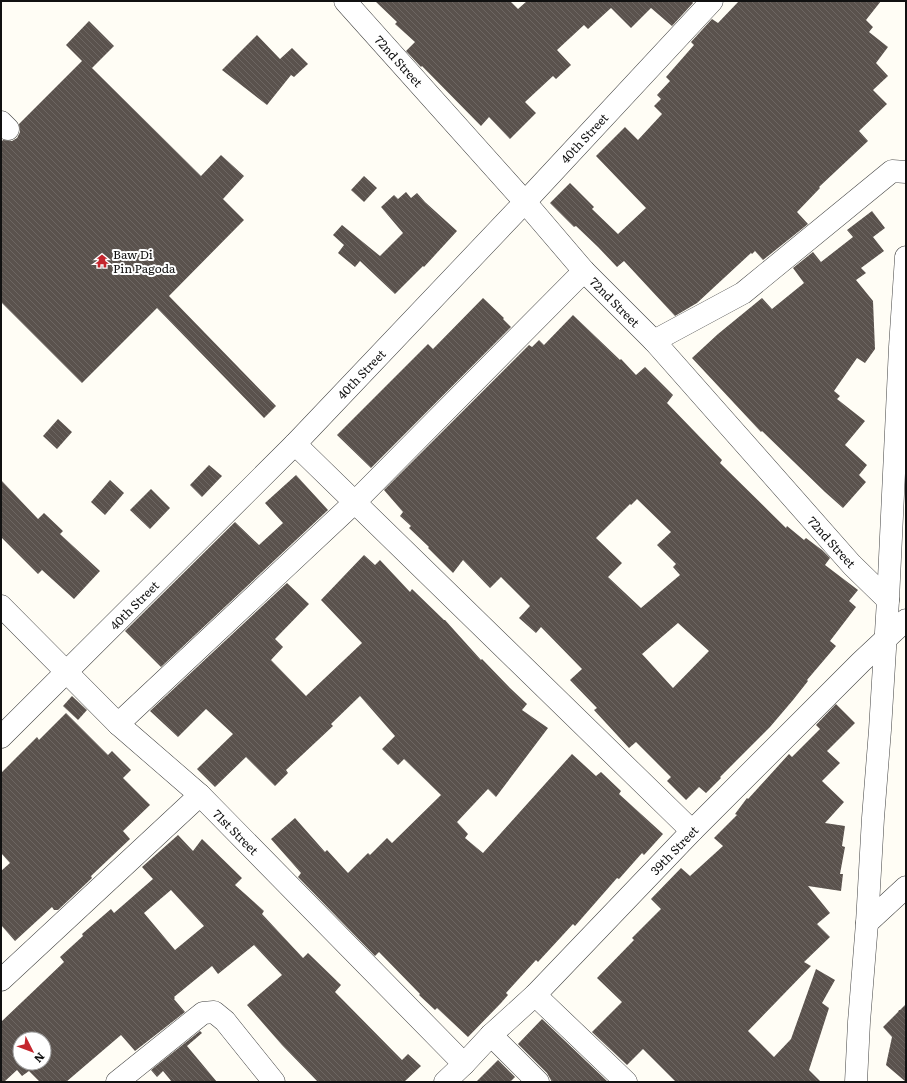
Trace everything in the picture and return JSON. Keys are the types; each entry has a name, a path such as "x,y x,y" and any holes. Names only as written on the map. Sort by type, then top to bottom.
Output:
{"street":[{"name":"72nd Street","path":"345,1 525,202 584,271 654,341 852,565 888,600"},
{"name":"40th Street","path":"1,737 295,444 525,202 712,1"},
{"path":"654,341 743,293 892,171 906,172"},
{"path":"856,1082 888,600 903,344 906,257"},
{"path":"118,724 355,502 584,271"},
{"path":"295,444 692,831"},
{"name":"71st Street","path":"1,606 118,724 200,795 464,1064"},
{"name":"39th Street","path":"445,1082 491,1035 535,995 692,831 861,662 906,620"},
{"path":"1,980 200,795"},
{"path":"867,923 906,887"},
{"path":"535,995 626,1082"},
{"path":"117,1082 202,1013 214,1012 225,1021 274,1082"},
{"path":"491,1035 538,1082"}],"building":[{"path":"375,1 510,1 518,9 527,1 692,1 693,3 672,26 651,8 631,28 611,8 588,29 584,25 557,50 571,65 556,79 553,76 525,102 536,113 510,139 489,117 481,126 422,66 421,67 406,51 415,42 395,24 397,22"},
{"path":"739,1 881,1 866,20 873,27 869,32 888,47 876,63 888,76 873,90 887,104 859,131 868,141 819,187 820,188 797,212 808,224 763,260 755,251 752,254 751,253 697,303 675,316 624,261 617,267 598,247 576,226 574,227 550,203 570,183 594,207 592,209 618,234 646,208 596,156 625,127 638,140 662,114 654,106 661,99 657,95 670,81 666,77 694,45 691,42 712,19 718,23"},
{"name":"Baw Di Pin Pagoda","path":"89,21 114,46 92,68 201,176 221,155 244,176 223,199 244,220 169,296 276,406 264,418 157,308 82,383 1,302 1,142 3,140 12,141 17,138 20,132 19,124 82,61 66,45"},
{"path":"257,35 280,59 292,48 308,64 294,77 291,75 267,105 222,70"},
{"path":"364,176 377,188 364,202 351,190"},
{"path":"406,192 411,198 417,193 457,231 424,267 423,266 395,294 360,261 355,267 338,253 344,245 333,235 342,225 380,256 403,233 381,207 394,195 398,199"},
{"path":"872,211 885,228 873,237 884,251 861,268 866,273 856,280 873,301 875,349 865,363 857,358 834,391 840,396 837,399 865,421 845,445 867,465 859,475 866,482 843,508 762,431 761,432 692,358 718,334 762,298 772,309 804,283 793,268 813,252 821,262 853,237 847,230"},
{"path":"483,298 504,318 503,319 511,327 371,468 337,435 428,344 433,349"},
{"path":"573,315 620,360 621,359 636,375 645,367 673,395 667,403 722,460 720,463 786,528 787,526 804,540 806,538 822,550 830,558 825,565 858,590 849,601 856,607 830,641 836,646 807,680 808,681 793,700 770,727 706,793 699,787 686,800 667,781 671,777 636,742 629,748 594,710 597,708 570,680 582,669 541,627 536,633 519,618 530,606 501,577 490,588 463,560 453,573 409,528 411,526 400,516 403,512 384,490 529,345 532,347 539,340 544,345","holes":["637,499 671,532 657,545 676,564 673,567 680,575 641,608 608,577 622,563 596,538 630,504 631,505","678,623 709,651 673,688 642,654"]},
{"path":"58,419 72,432 57,449 43,436"},
{"path":"209,465 222,476 202,497 190,485"},
{"path":"296,475 328,510 161,667 125,631 235,522 259,545 283,523 265,503"},
{"path":"1,480 38,519 44,513 63,531 60,534 100,571 74,599 42,570 38,574 1,537"},
{"path":"110,480 124,493 105,515 91,502"},
{"path":"151,489 170,508 150,529 130,510"},
{"path":"364,555 375,565 380,560 410,592 412,589 445,620 481,660 482,659 527,704 522,710 548,728 496,797 488,789 457,822 468,834 465,838 483,853 572,754 596,776 601,772 621,791 619,794 663,834 644,855 642,853 619,879 617,878 575,926 573,924 538,962 536,960 506,993 508,995 501,1003 468,1037 437,1008 435,1010 419,995 420,994 379,952 375,956 298,877 301,873 271,839 295,818 325,852 327,850 348,873 368,853 370,855 387,838 392,843 441,795 404,759 398,765 382,749 395,736 360,696 331,724 333,726 286,770 288,773 275,786 246,757 215,787 197,769 233,734 206,709 178,737 150,711 287,583 309,604 275,639 283,647 271,660 306,696 362,643 321,600"},
{"path":"72,696 87,710 78,720 63,706"},
{"path":"836,704 855,723 827,751 840,763 822,781 844,802 825,823 845,826 842,846 845,847 840,874 843,874 841,891 808,886 830,913 817,924 830,937 804,962 811,966 748,1031 774,1057 791,1039 816,969 835,980 822,1003 829,1008 809,1070 821,1082 676,1082 643,1049 627,1065 592,1032 622,1002 597,978 634,940 632,938 661,909 651,899 681,868 690,876 723,846 714,838 737,815 735,814 747,798 748,799 789,754 792,757 820,729 816,725"},
{"path":"66,713 108,755 112,751 131,770 123,778 150,805 123,831 130,839 91,876 92,878 58,910 54,910 52,907 15,941 1,925 1,871 10,863 1,853 1,773 37,737 39,740"},
{"path":"178,835 193,851 202,839 242,878 235,885 264,911 262,914 303,958 308,953 341,985 335,992 402,1060 408,1054 421,1066 404,1082 318,1082 282,1045 247,1005 282,975 254,945 218,974 212,966 174,997 185,1012 135,1051 121,1035 66,1082 40,1082 29,1071 52,1071 52,1031 12,1031 12,1071 16,1071 4,1082 1,1082 1,1022 64,962 60,957 83,936 82,934 111,909 114,913 153,879 142,867","holes":["171,890 204,926 175,950 144,913"]},
{"path":"906,1004 906,1082 886,1065 892,1037 883,1027"},
{"path":"542,1019 608,1082 552,1082 547,1073 518,1044"},
{"path":"200,1031 202,1033 187,1046 217,1082 172,1082 163,1071 157,1077 151,1070"},
{"path":"498,1060 515,1077 510,1082 476,1082"},
{"path":"18,1071 29,1071 22,1076"}],"place":[{"name":"Baw Di Pin Pagoda","path":"102,261"}]}
